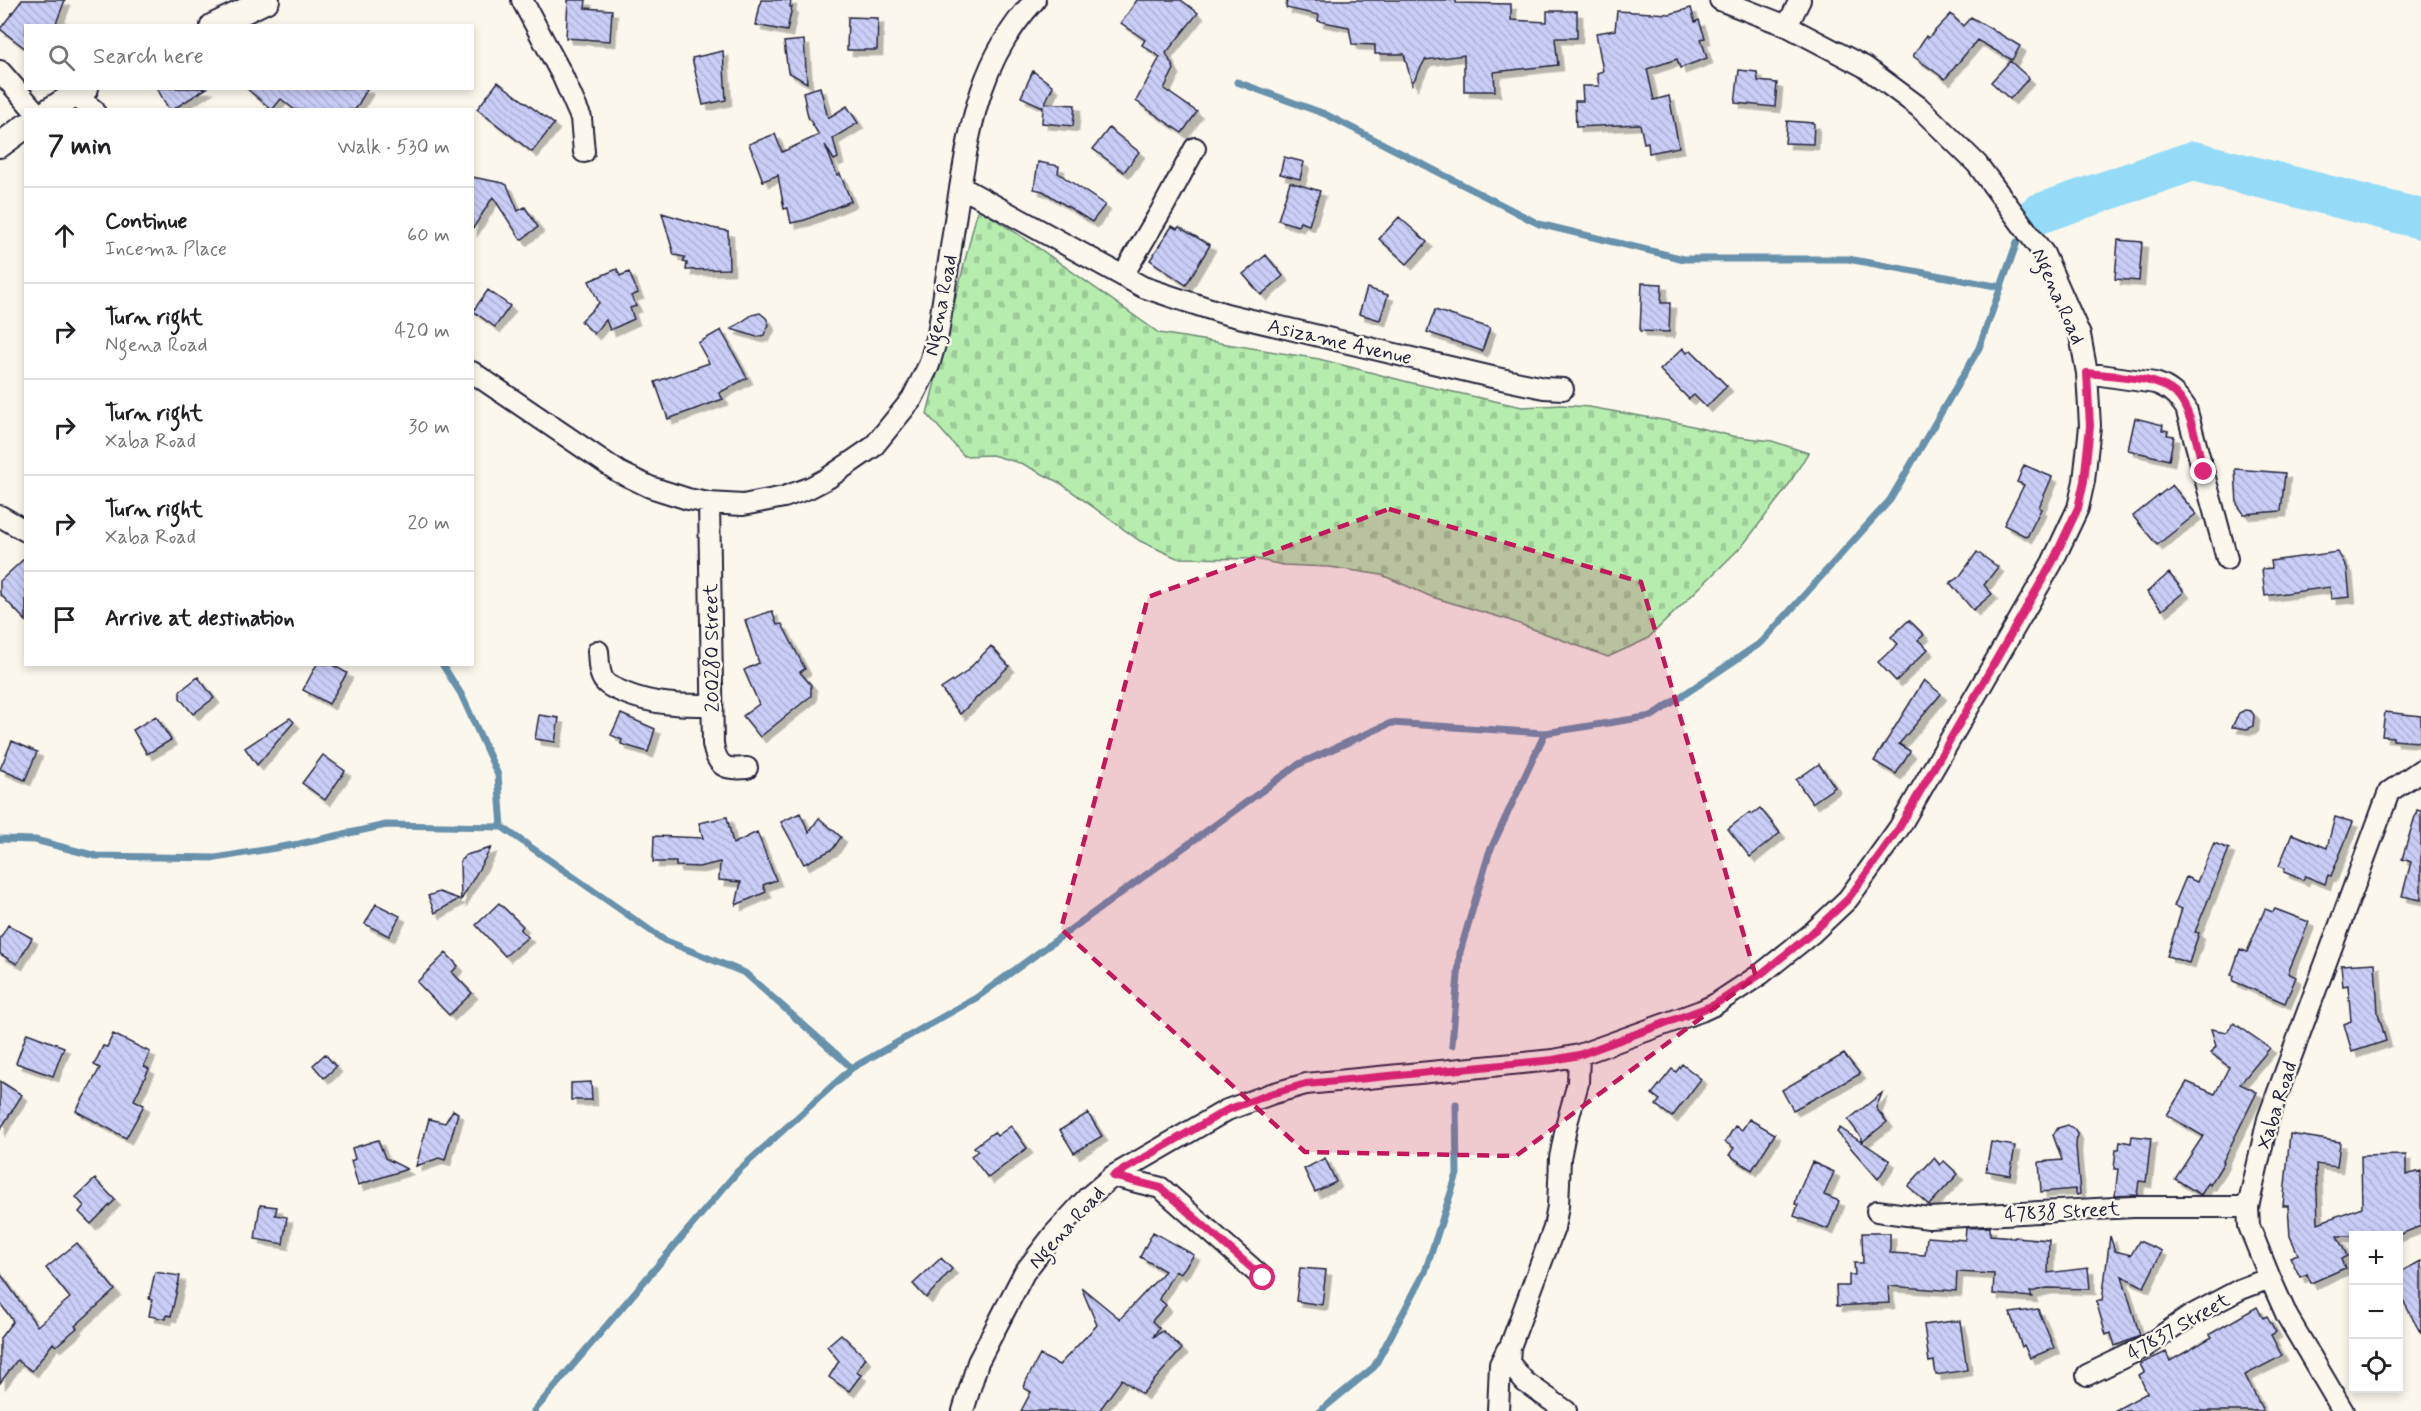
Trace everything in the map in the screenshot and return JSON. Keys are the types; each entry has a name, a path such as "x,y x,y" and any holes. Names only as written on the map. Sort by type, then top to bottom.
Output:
{"street":[{"path":"217,24 267,0"},
{"path":"522,0 562,75 581,118 584,152"},
{"name":"Ngena Road","path":"474,373 619,472 650,487 708,503 743,505 784,497 828,478 873,447 912,399 929,364 938,334 970,126 988,69 1015,21 1035,0"},
{"name":"Ngena Road","path":"963,1411 978,1362 1024,1273 1061,1226 1087,1198 1113,1176 1227,1110 1306,1084 1553,1060 1579,1055 1714,1005 1761,974 1811,934 1848,899 1899,828 2052,563 2078,508 2084,481 2090,426 2087,373 2080,335 2044,255 1977,164 1919,107 1844,55 1787,26 1719,0"},
{"path":"1787,26 1800,0"},
{"path":"0,71 32,108"},
{"path":"53,108 80,92 92,108"},
{"path":"0,145 24,127"},
{"path":"1123,275 1195,148"},
{"name":"Asizame Avenue","path":"961,187 1143,287 1226,314 1492,377 1544,388 1563,389"},
{"path":"2087,373 2155,383 2177,395 2186,408 2227,558"},
{"name":"200280 Street","path":"708,503 712,705 716,757 725,766 733,769 747,768"},
{"path":"0,516 24,530"},
{"path":"598,651 602,676 612,688 665,705 712,705"},
{"name":"Xaba Road","path":"2343,1411 2291,1323 2270,1278 2249,1226 2248,1207 2268,1119 2389,792 2421,770"},
{"path":"1498,1411 1500,1364 1511,1344 1554,1228 1558,1206 1560,1158 1578,1083 1579,1055"},
{"path":"1113,1176 1161,1188 1263,1278"},
{"name":"47838 Street","path":"1877,1211 1929,1218 2133,1208 2248,1207"},
{"name":"47837 Street","path":"2087,1375 2145,1347 2200,1311 2241,1289 2270,1278"},
{"path":"1511,1344 1509,1363 1525,1382 1566,1411"}],"highlighted area":[{"path":"1389,509 1641,582 1756,977 1516,1156 1305,1152 1061,929 1148,597"}],"green space":[{"path":"978,208 1159,333 1319,359 1412,383 1522,407 1561,405 1589,407 1680,423 1732,436 1772,441 1808,453 1786,489 1743,545 1647,639 1608,657 1506,619 1432,597 1382,575 1330,567 1283,565 1255,559 1177,558 1140,541 1060,483 1023,464 992,455 964,456 927,414"}],"building":[{"path":"22,0 65,0 56,24 24,24 24,47 0,29"},
{"path":"568,0 586,0 585,8 612,10 610,41 566,38"},
{"path":"761,0 791,0 790,7 792,7 787,31 756,25"},
{"path":"1137,0 1181,0 1198,13 1166,53 1174,69 1164,89 1197,112 1182,133 1136,101 1160,57 1142,45 1145,40 1121,23"},
{"path":"1287,0 1456,0 1456,3 1511,4 1511,20 1547,22 1547,11 1577,11 1577,38 1555,38 1558,65 1494,72 1495,91 1464,91 1464,55 1425,60 1412,84 1404,54 1375,54 1375,45 1352,44 1349,27 1318,21 1319,15 1286,8"},
{"path":"1691,8 1695,22 1699,20 1705,38 1701,39 1707,58 1680,68 1677,59 1647,69 1654,100 1669,96 1679,147 1649,153 1648,142 1644,143 1640,124 1576,127 1575,101 1583,101 1582,86 1599,86 1597,73 1603,71 1596,33 1615,30 1617,11 1670,14"},
{"path":"1951,14 1963,26 1971,17 2020,46 2012,60 1977,40 1945,79 1913,56 1926,36 1928,38"},
{"path":"848,17 878,18 877,50 847,50"},
{"path":"804,40 807,83 788,72 784,42"},
{"path":"723,51 726,100 703,105 692,58"},
{"path":"2010,61 2029,78 2010,99 1991,82"},
{"path":"1739,70 1757,72 1758,81 1777,83 1775,107 1735,103"},
{"path":"1033,71 1053,86 1045,103 1075,105 1073,126 1042,123 1043,107 1021,97"},
{"path":"498,82 554,124 532,152 477,109"},
{"path":"820,87 828,118 847,106 858,123 833,138 838,158 834,160 825,145 851,201 805,220 791,223 788,208 784,209 778,175 763,181 749,144 775,134 782,152 819,135 808,117 803,92"},
{"path":"158,90 204,90 175,108 168,108"},
{"path":"248,90 367,90 356,108 292,108 281,99 274,108 270,108"},
{"path":"1787,121 1814,123 1813,144 1785,143"},
{"path":"1109,128 1139,152 1124,172 1093,149"},
{"path":"1284,157 1304,162 1300,179 1280,174"},
{"path":"1038,162 1059,166 1058,173 1105,205 1092,222 1043,191 1034,189"},
{"path":"474,177 507,185 518,211 525,207 538,227 521,240 493,197 474,227"},
{"path":"1290,182 1320,191 1309,225 1300,222 1298,226 1278,220"},
{"path":"662,213 728,231 729,269 686,270 687,263 683,262 685,257 674,255"},
{"path":"1399,217 1427,242 1407,264 1379,239"},
{"path":"1172,226 1177,229 1179,227 1210,245 1186,285 1150,260"},
{"path":"2118,240 2142,242 2139,281 2115,279"},
{"path":"1266,255 1283,276 1261,295 1243,274"},
{"path":"617,269 620,276 629,272 638,293 631,296 636,306 630,308 634,319 610,330 606,320 594,334 581,321 599,303 589,281"},
{"path":"1642,283 1662,284 1661,303 1670,303 1669,332 1640,331"},
{"path":"1367,288 1388,295 1380,320 1359,314"},
{"path":"488,290 510,306 495,327 474,310"},
{"path":"1435,310 1490,328 1482,351 1427,332"},
{"path":"760,313 769,325 764,335 757,337 731,329 752,315"},
{"path":"721,330 747,378 719,393 723,399 668,419 655,382 709,363 698,343"},
{"path":"1683,348 1687,353 1691,350 1727,386 1706,407 1694,395 1689,399 1660,370"},
{"path":"2135,418 2163,425 2162,430 2168,431 2167,435 2174,436 2169,460 2128,450"},
{"path":"2024,465 2052,477 2039,507 2041,509 2027,537 2004,525 2024,485 2017,482"},
{"path":"2235,469 2285,473 2281,511 2244,514 2237,504"},
{"path":"2172,485 2196,514 2157,545 2133,516"},
{"path":"1977,552 1998,567 1984,585 1992,594 1973,610 1950,583 1960,576"},
{"path":"2338,552 2347,568 2350,597 2331,599 2330,587 2265,596 2262,569 2272,568 2271,561"},
{"path":"24,559 24,619 0,594 0,581"},
{"path":"2169,573 2184,592 2162,610 2147,592"},
{"path":"772,611 777,625 782,624 805,669 800,672 811,685 811,696 760,737 743,716 759,704 744,670 759,663 745,620"},
{"path":"1909,620 1924,635 1918,640 1928,649 1896,681 1878,662 1898,644 1891,637"},
{"path":"991,646 1009,666 960,714 941,689 965,673"},
{"path":"316,666 335,666 347,673 329,704 303,690"},
{"path":"198,677 214,698 193,714 180,698 180,691"},
{"path":"1924,680 1941,694 1899,744 1910,751 1896,774 1874,761"},
{"path":"2245,710 2251,711 2254,715 2253,726 2247,729 2232,727 2239,713"},
{"path":"2385,712 2421,716 2421,739 2418,742 2393,740 2393,737 2382,736"},
{"path":"621,714 655,729 648,752 621,744 622,740 611,735"},
{"path":"539,715 559,718 555,742 535,739"},
{"path":"156,716 171,740 147,754 133,730"},
{"path":"290,718 294,722 257,765 245,748"},
{"path":"12,741 37,752 25,780 0,769"},
{"path":"323,755 345,771 325,800 302,783"},
{"path":"1819,764 1835,787 1812,803 1796,780"},
{"path":"1760,808 1780,833 1750,857 1728,829 1750,812 1752,814"},
{"path":"2417,810 2421,811 2421,900 2402,896 2411,862 2402,859"},
{"path":"800,813 809,832 819,818 841,837 833,849 804,864 781,822"},
{"path":"727,817 733,844 757,832 776,880 763,885 766,892 736,905 741,882 719,880 720,862 699,867 676,866 676,862 653,862 654,836 703,838 699,823"},
{"path":"2335,817 2353,822 2331,876 2328,875 2325,884 2305,876 2303,880 2284,872 2285,868 2279,866 2292,834 2327,848"},
{"path":"2214,843 2229,849 2195,932 2199,933 2189,963 2167,956 2182,909 2174,906 2186,877 2197,882"},
{"path":"491,848 461,900 460,861 466,855"},
{"path":"439,892 459,899 435,913 428,896"},
{"path":"499,903 523,926 520,930 528,937 505,956 476,925"},
{"path":"376,904 400,916 389,936 365,924"},
{"path":"2265,909 2273,912 2275,909 2309,922 2288,973 2296,977 2285,1003 2233,981 2234,976 2231,975 2240,949 2247,952"},
{"path":"8,925 32,938 17,964 0,954 0,939"},
{"path":"446,953 458,966 452,972 472,993 449,1015 417,982"},
{"path":"2375,963 2378,1013 2386,1041 2352,1052 2344,1024 2351,1021 2348,985 2343,986 2341,965"},
{"path":"2234,1023 2270,1048 2240,1084 2257,1092 2224,1162 2201,1195 2175,1179 2203,1136 2167,1115 2187,1082 2215,1094 2229,1067 2211,1053 2216,1046 2211,1029 2227,1032"},
{"path":"27,1033 64,1047 53,1076 16,1063"},
{"path":"113,1034 150,1052 144,1066 149,1069 134,1100 144,1105 126,1138 76,1111 100,1068 94,1065 103,1046 107,1047"},
{"path":"325,1054 336,1067 324,1078 313,1065"},
{"path":"1844,1054 1860,1074 1793,1110 1782,1090"},
{"path":"1682,1064 1701,1079 1672,1117 1656,1105 1660,1100 1652,1094 1672,1069 1676,1072"},
{"path":"0,1081 22,1095 0,1130"},
{"path":"591,1082 592,1100 571,1100 571,1083"},
{"path":"1882,1093 1876,1108 1887,1122 1862,1142 1890,1161 1878,1179 1837,1132 1840,1128 1861,1142 1861,1137 1848,1120"},
{"path":"453,1110 458,1113 445,1160 439,1158 416,1166 429,1119 445,1123"},
{"path":"1088,1113 1102,1136 1074,1153 1060,1130"},
{"path":"1749,1119 1775,1134 1752,1170 1729,1155 1734,1148 1725,1142 1735,1126 1742,1130"},
{"path":"2068,1125 2077,1134 2080,1194 2077,1195 2075,1189 2041,1192 2039,1162 2062,1160 2053,1135 2058,1128"},
{"path":"1011,1126 1027,1148 988,1178 971,1156 978,1151 974,1147 994,1132 997,1136"},
{"path":"2290,1134 2340,1142 2337,1167 2316,1164 2318,1223 2362,1207 2361,1156 2406,1155 2406,1175 2421,1171 2421,1226 2403,1233 2403,1231 2349,1231 2349,1236 2337,1236 2347,1256 2341,1259 2345,1268 2311,1283 2307,1274 2300,1277 2290,1257 2298,1254 2290,1236 2288,1206 2283,1206"},
{"path":"2132,1136 2151,1138 2146,1182 2139,1181 2137,1195 2115,1196 2118,1169 2114,1169 2116,1149 2119,1149 2120,1141 2131,1143"},
{"path":"378,1140 385,1158 407,1169 358,1185 351,1161 355,1159 352,1148"},
{"path":"1991,1142 2015,1146 2010,1175 1986,1171"},
{"path":"1325,1158 1336,1182 1315,1192 1304,1169"},
{"path":"1934,1158 1940,1165 1944,1161 1958,1174 1929,1205 1908,1186"},
{"path":"1812,1162 1834,1172 1824,1195 1839,1201 1828,1229 1794,1216 1798,1205 1795,1204 1797,1196"},
{"path":"95,1179 115,1200 91,1224 79,1212 84,1206 76,1197"},
{"path":"260,1205 277,1207 275,1215 287,1217 283,1244 255,1239"},
{"path":"1990,1227 1990,1235 2049,1240 2048,1273 2088,1268 2090,1289 2047,1288 2030,1292 2032,1297 1993,1294 1994,1274 1957,1272 1956,1291 1888,1286 1889,1303 1837,1306 1836,1286 1849,1286 1849,1275 1855,1275 1854,1263 1863,1263 1862,1233 1890,1233 1890,1253 1925,1255 1927,1237 1965,1240 1966,1228"},
{"path":"1153,1232 1194,1255 1180,1274 1175,1271 1159,1299 1166,1305 1152,1321 1159,1328 1153,1337 1163,1331 1182,1349 1142,1394 1122,1379 1099,1411 1021,1411 1031,1392 1024,1388 1026,1381 1040,1355 1059,1365 1097,1325 1081,1287 1120,1319 1165,1271 1140,1257"},
{"path":"2110,1236 2115,1251 2131,1255 2139,1241 2162,1251 2144,1287 2122,1276 2140,1336 2115,1346 2111,1333 2106,1335 2096,1301 2102,1301"},
{"path":"77,1243 115,1290 56,1346 53,1343 32,1371 17,1360 0,1383 0,1338 13,1321 0,1303 0,1273 37,1326 70,1298 46,1268"},
{"path":"941,1258 952,1269 926,1298 913,1284"},
{"path":"2421,1261 2421,1334 2403,1300 2403,1270"},
{"path":"1300,1268 1326,1270 1322,1305 1296,1301"},
{"path":"155,1272 180,1276 171,1316 167,1315 166,1319 149,1316 152,1300 149,1299"},
{"path":"2257,1307 2263,1318 2267,1316 2276,1332 2271,1335 2282,1356 2245,1375 2263,1411 2114,1411 2147,1393 2139,1375 2144,1372 2140,1364 2166,1352 2170,1361 2212,1337 2210,1334"},
{"path":"2038,1309 2054,1348 2030,1358 2024,1345 2022,1347 2010,1313"},
{"path":"1960,1321 1967,1370 1936,1375 1934,1361 1929,1362 1924,1325"},
{"path":"841,1334 866,1358 856,1372 861,1375 849,1391 829,1377 839,1361 827,1346"}],"waterway":[{"path":"1237,82 1325,114 1539,224 1684,259 1848,259 2001,287"},
{"path":"2038,214 2193,161 2421,219"},
{"path":"534,1411 738,1171 852,1068 976,998 1299,764 1391,723 1545,733 1652,716 1762,642 1890,500 1979,348 2017,242"},
{"path":"443,666 461,694 498,775 502,827"},
{"path":"1452,1045 1460,952 1489,853 1545,733"},
{"path":"0,839 35,840 96,856 216,858 299,844 386,825 502,827 664,940 745,973 852,1068"},
{"path":"1320,1411 1374,1367 1425,1272 1457,1174 1456,1104"}],"route":[{"path":"1263,1278 1161,1188 1113,1176 1227,1110 1270,1094 1306,1084 1553,1060 1579,1055 1714,1005 1761,974 1811,934 1848,899 1899,828 2052,563 2078,508 2084,481 2090,426 2087,373 2155,383 2177,395 2186,408 2204,472"}]}
